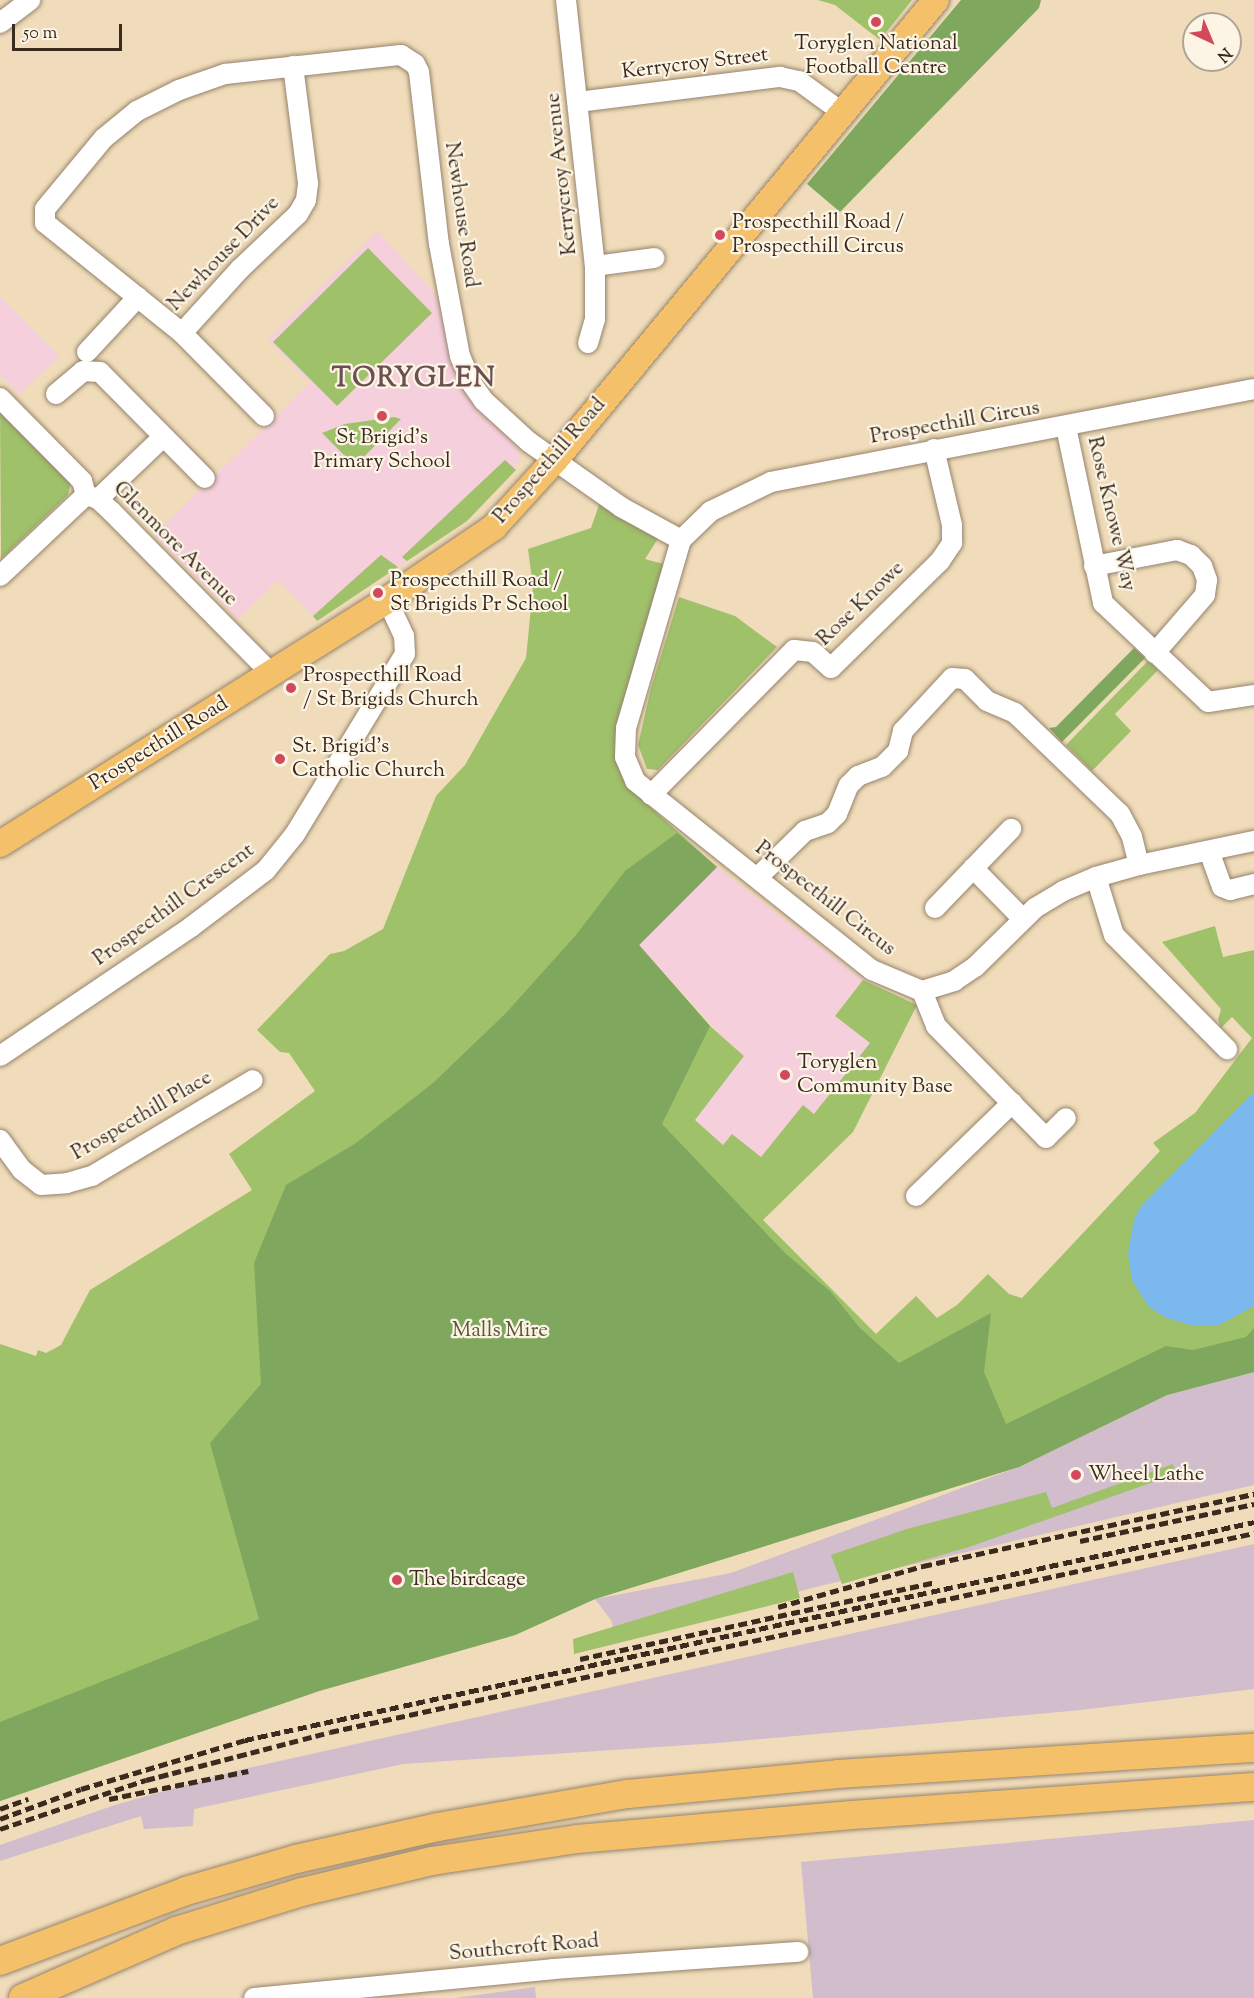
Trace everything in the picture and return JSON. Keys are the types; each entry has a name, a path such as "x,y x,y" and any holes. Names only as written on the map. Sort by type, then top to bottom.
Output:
{"highway":[{"path":"0,1961 186,1891 296,1859 438,1827 617,1796 838,1773 1254,1748"},
{"path":"23,1998 176,1931 302,1892 432,1862 577,1839 1254,1787"}],"main road":[{"name":"Prospecthill Road","path":"0,844 387,600 494,527 555,460 936,0"}],"street":[{"path":"1,21 30,0"},
{"name":"Kerrycroy Avenue","path":"566,0 595,266 595,319 588,343"},
{"name":"Newhouse Road","path":"293,66 401,55 415,63 439,244 460,356 483,400 555,460"},
{"name":"Newhouse Drive","path":"182,333 240,269 298,214 306,200 308,183 293,66 225,74 179,90 137,111 104,138 45,209 45,223 182,333 264,416"},
{"name":"Kerrycroy Street","path":"578,102 780,77 799,81 843,113"},
{"path":"595,266 654,258"},
{"name":"Newhouse Drive","path":"87,351 138,297"},
{"path":"56,394 83,371 100,372 205,478"},
{"name":"Prospecthill Circus","path":"922,991 872,970 758,877 651,795 635,781 628,769 626,728 681,540 711,511 771,482 934,449 1066,428 1254,388"},
{"name":"Glenmore Avenue","path":"0,398 82,481 92,497 270,673"},
{"name":"Rose Knowe Way","path":"1066,428 1103,603 1208,702 1254,695"},
{"path":"0,576 163,436"},
{"name":"Rose Knowe","path":"651,795 794,650 813,652 831,668 940,561 952,543 952,525 934,449"},
{"path":"555,460 621,507 681,540"},
{"path":"1094,566 1177,550 1191,555 1202,566 1207,580 1205,595 1155,653"},
{"name":"Prospecthill Crescent","path":"0,1056 191,927 266,870 301,825 405,654 404,636 387,600"},
{"path":"758,877 805,831 828,823 837,814 849,785 858,776 882,767 898,751 903,730 952,678 965,679 987,701 1015,713 1120,814 1132,837 1139,865"},
{"path":"935,908 1011,829"},
{"path":"1066,1118 1046,1138 936,1026 922,991 954,981 975,967 1023,919 1063,891 1096,877 1139,865 1254,841"},
{"path":"1209,851 1222,886 1230,890 1254,884"},
{"path":"973,868 1023,919"},
{"path":"1096,877 1114,936 1227,1048"},
{"name":"Prospecthill Place","path":"0,1140 22,1170 41,1185 67,1183 92,1176 253,1080"},
{"path":"916,1196 1012,1103"},
{"name":"Southcroft Road","path":"254,1998 553,1969 798,1952"}],"shaded area":[{"name":"St Brigid's Primary School","path":"377,231 436,294 458,378 454,381 519,449 521,459 467,521 317,621 278,580 238,619 154,535 310,383 268,340"},
{"path":"0,296 60,357 19,394 0,375"},
{"path":"717,867 863,980 835,1016 870,1043 814,1114 803,1106 761,1158 733,1134 723,1145 695,1120 723,1037 638,945"},
{"path":"1254,1372 1254,1485 820,1586 616,1639 611,1620 595,1599 731,1573 1019,1467 1167,1395"},
{"path":"1254,1544 1254,1689 1081,1710 718,1743 403,1764 194,1809 193,1826 144,1829 141,1816 0,1861 0,1845 115,1805 235,1771"},
{"path":"1254,1820 1254,1998 813,1998 801,1862"},
{"path":"535,1987 536,1998 455,1998"}],"green space":[{"name":"Toryglen National Football Centre","path":"818,0 912,0 880,40 835,5"},
{"path":"961,0 1041,0 1039,8 840,212 807,184"},
{"path":"368,248 432,313 337,406 273,342"},
{"path":"0,406 71,481 68,495 1,559"},
{"path":"394,417 401,419 355,466 322,433 345,424"},
{"path":"505,460 516,470 467,521 407,561 402,557"},
{"name":"Malls Mire","path":"600,502 659,537 645,559 667,565 617,733 615,759 626,781 647,804 717,867 639,945 710,1026 744,1056 695,1120 723,1145 732,1134 761,1157 803,1105 814,1114 870,1043 835,1016 863,980 917,1005 853,1132 763,1220 876,1334 916,1296 937,1318 957,1305 988,1274 1009,1294 1022,1298 1160,1151 1153,1143 1195,1113 1252,1038 1232,1017 1221,1028 1218,1020 1221,1009 1162,942 1215,926 1223,957 1254,950 1254,1372 1167,1395 1019,1467 595,1599 515,1635 319,1691 0,1801 0,1344 36,1356 38,1350 46,1353 61,1345 90,1290 252,1190 229,1154 315,1091 289,1053 280,1052 257,1030 330,954 344,951 383,929 436,796 465,765 526,658 533,587 528,549 591,528"},
{"path":"381,555 398,567 317,621 313,616"},
{"path":"679,597 735,616 777,647 658,770 647,769 638,745 651,688"},
{"path":"1134,648 1145,658 1062,742 1049,728 1056,727"},
{"path":"1148,661 1158,670 1115,714 1131,731 1092,771 1066,745"},
{"path":"677,833 717,867 639,945 710,1026 662,1124 785,1253 831,1292 859,1327 899,1363 991,1313 984,1372 1006,1424 1166,1346 1193,1350 1246,1337 1254,1328 1254,1372 1167,1395 1019,1467 595,1599 515,1635 319,1691 0,1801 0,1722 259,1619 210,1443 261,1384 254,1263 286,1185 356,1143 433,1083 506,1013 576,935 625,871"},
{"path":"1173,1464 1176,1474 969,1547 842,1584 831,1555 907,1529 1046,1492 1052,1508"},
{"path":"793,1572 800,1598 574,1654 573,1639"}],"water":[{"path":"1254,1092 1254,1306 1219,1325 1194,1326 1164,1317 1148,1306 1132,1280 1128,1253 1134,1220 1141,1206"}],"railway":[{"path":"778,1607 923,1566 1254,1494"},
{"path":"1080,1541 1254,1504"},
{"path":"0,1819 81,1789 245,1740 1254,1522"},
{"path":"0,1829 146,1780 330,1732 1254,1533"},
{"path":"580,1659 935,1582"},
{"path":"109,1799 248,1771"},
{"path":"0,1809 28,1799"}],"place":[{"name":"Toryglen National Football Centre","path":"876,22"},
{"name":"Prospecthill Road / Prospecthill Circus","path":"720,235"},
{"name":"St Brigid's Primary School","path":"382,416"},
{"name":"Prospecthill Road / St Brigids Pr School","path":"378,593"},
{"name":"Prospecthill Road / St Brigids Church","path":"291,688"},
{"name":"St. Brigid's Catholic Church","path":"280,759"},
{"name":"Toryglen Community Base","path":"785,1075"},
{"name":"Wheel Lathe","path":"1076,1475"},
{"name":"The birdcage","path":"397,1580"}],"district":[{"name":"TORYGLEN","path":"414,380"}]}
